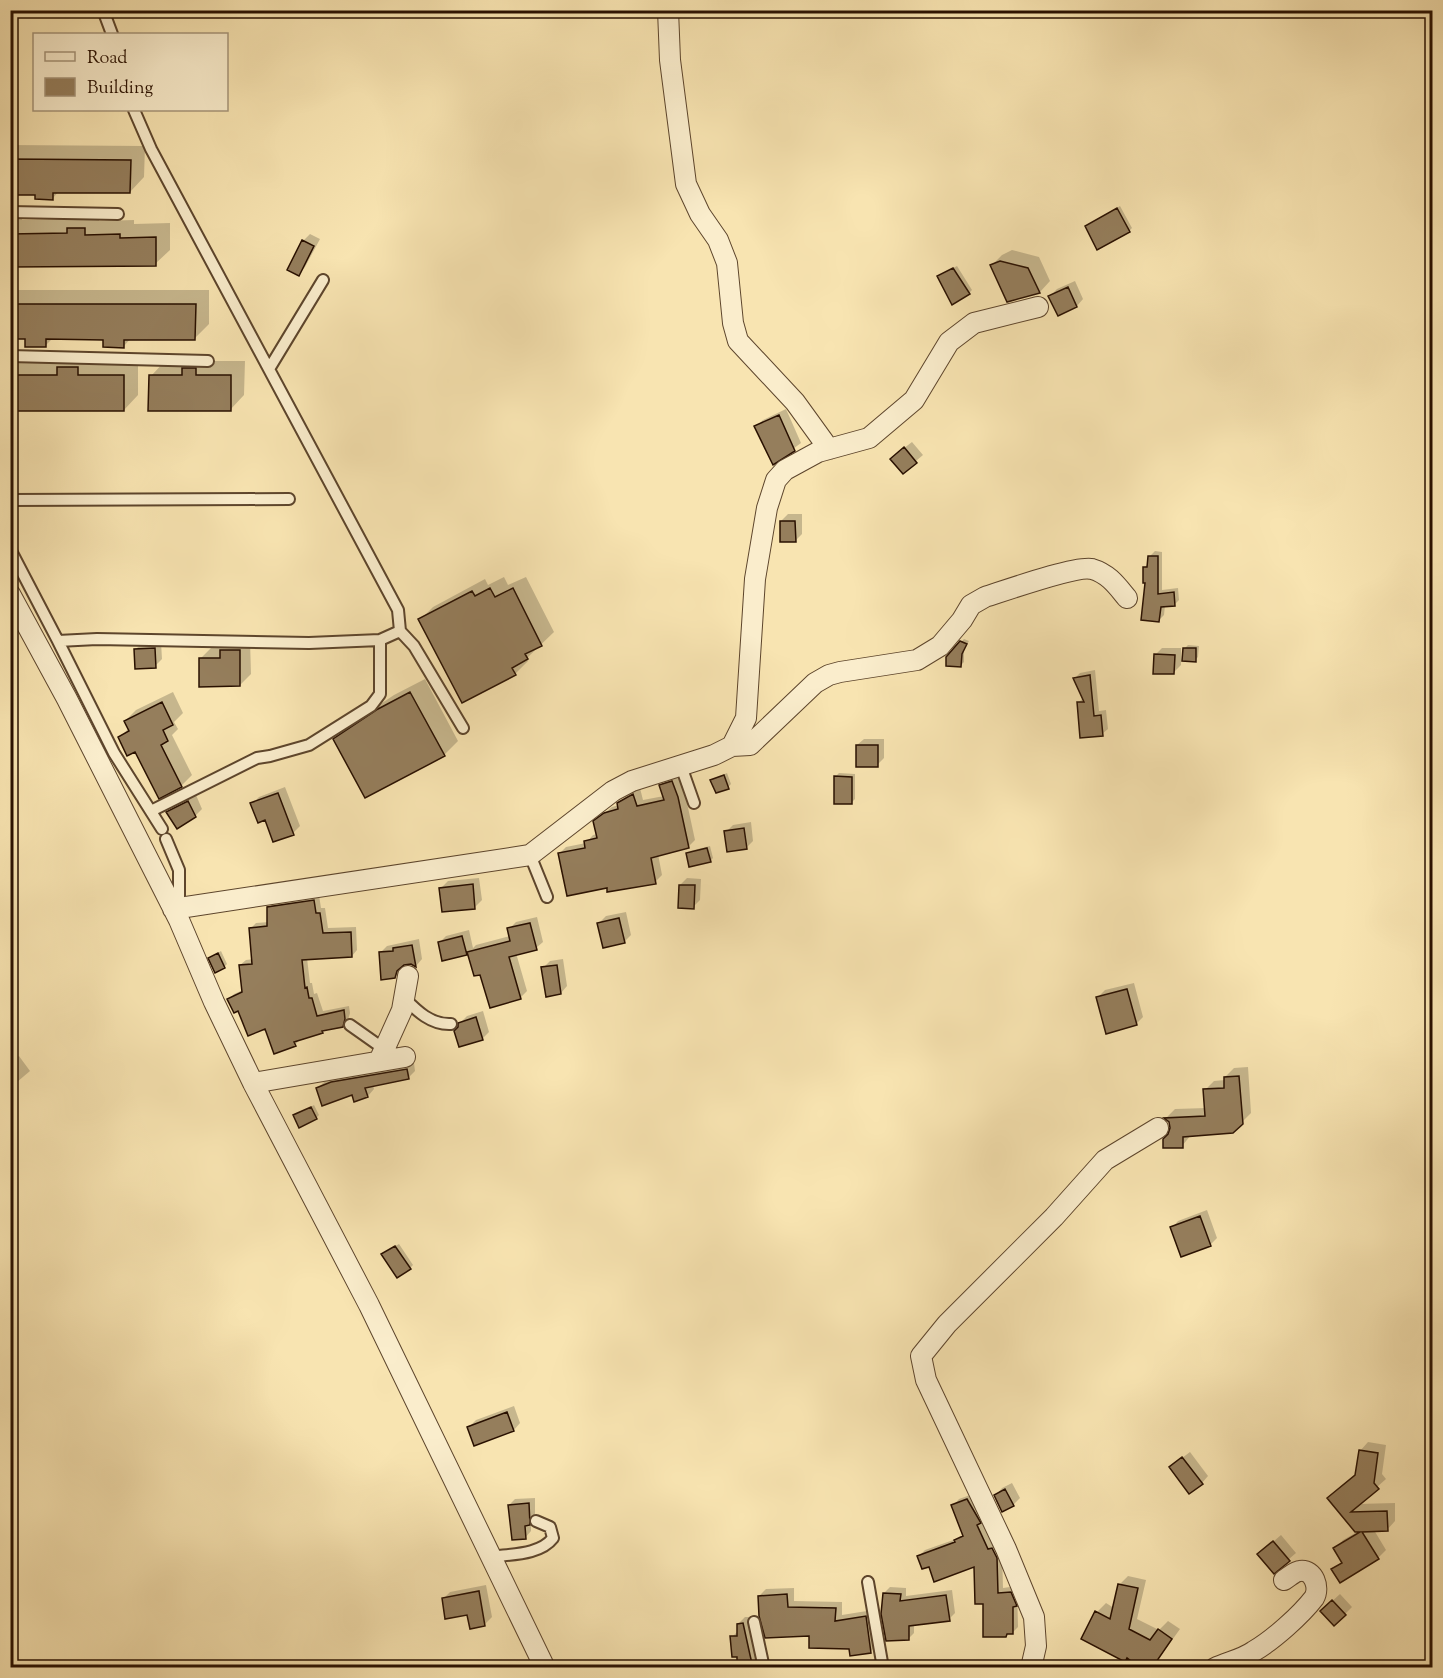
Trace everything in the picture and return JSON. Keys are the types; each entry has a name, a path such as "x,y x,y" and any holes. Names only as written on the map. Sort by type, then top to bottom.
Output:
{"street":[{"path":"668,10 670,60 686,183 700,214 718,240 727,262 733,323 738,341 795,402 829,449"},
{"path":"732,746 746,718 755,579 767,508 776,480 785,470 818,452 869,438 914,400 949,342 974,323 1038,307"},
{"path":"176,908 530,855 613,791 632,781 714,755 732,746 750,745 815,683 829,675 917,660 940,646 962,620 971,605 985,597 1090,568 1110,577 1127,598"},
{"path":"10,594 176,908 214,1002 253,1083 369,1305 545,1668"},
{"path":"381,1055 402,1010 408,976"},
{"path":"253,1083 381,1055 405,1057"},
{"path":"1031,1668 1036,1646 1035,1617 926,1380 921,1356 947,1324 1054,1217 1105,1160 1158,1128"},
{"path":"1215,1668 1254,1652 1296,1618 1315,1596 1317,1587 1312,1575 1307,1571 1298,1570 1284,1580"}],"lane":[{"path":"103,10 112,33"},
{"path":"134,111 152,149 398,610 400,631 414,646 463,728"},
{"path":"10,212 118,214"},
{"path":"269,369 323,280"},
{"path":"10,356 208,361"},
{"path":"10,500 289,499"},
{"path":"10,549 114,753 164,834 179,870 176,908"},
{"path":"58,641 97,639 309,643 380,640 400,631"},
{"path":"151,811 257,758 309,745 371,706 380,694 380,640"},
{"path":"681,766 694,803"},
{"path":"530,855 548,897"},
{"path":"404,998 421,1015 443,1024 451,1024"},
{"path":"350,1025 381,1055"},
{"path":"490,1557 526,1552 546,1546 553,1538 550,1527 536,1521"},
{"path":"868,1582 883,1668"},
{"path":"754,1622 764,1668"}],"building":[{"path":"10,159 131,160 130,193 53,193 53,200 35,199 35,195 10,195"},
{"path":"1117,208 1130,232 1097,250 1085,226"},
{"path":"67,228 85,228 85,235 120,234 120,238 156,237 156,266 10,267 10,234 67,233"},
{"path":"302,240 314,246 299,276 287,270"},
{"path":"1000,261 1028,268 1040,293 1007,302 990,265"},
{"path":"953,268 970,294 952,305 937,276"},
{"path":"1068,287 1077,307 1058,316 1048,296"},
{"path":"10,304 196,304 195,340 124,340 124,348 103,347 103,340 46,339 46,347 25,347 25,339 10,339"},
{"path":"57,367 78,367 78,375 124,375 124,411 10,411 10,375 57,375"},
{"path":"182,368 196,368 196,375 231,375 231,411 148,411 149,375 182,375"},
{"path":"779,415 795,451 773,465 754,426"},
{"path":"904,447 917,463 903,474 890,459"},
{"path":"780,521 795,521 796,542 780,542"},
{"path":"1148,556 1158,556 1158,594 1174,592 1175,606 1161,607 1159,622 1141,620 1145,583 1143,583 1143,567 1147,567"},
{"path":"490,588 495,597 513,588 542,646 525,654 528,659 512,668 516,675 462,703 418,619 472,591 475,596"},
{"path":"960,641 967,644 962,654 961,667 946,666 946,657"},
{"path":"155,648 156,668 135,669 134,649"},
{"path":"1183,648 1196,648 1196,662 1182,661"},
{"path":"220,650 240,650 240,686 199,687 199,658 220,658"},
{"path":"1154,654 1175,655 1174,674 1153,674"},
{"path":"1090,675 1094,716 1101,715 1103,736 1080,738 1077,702 1084,702 1073,678"},
{"path":"410,692 445,756 365,798 333,739 378,709"},
{"path":"162,702 173,725 163,730 168,741 161,745 182,787 159,799 135,752 127,756 118,737 129,731 124,721"},
{"path":"856,745 878,745 878,767 856,767"},
{"path":"724,775 729,789 716,793 710,780"},
{"path":"834,776 852,777 852,804 834,804"},
{"path":"672,781 678,797 689,848 651,858 656,884 607,892 607,888 567,896 558,853 585,848 584,841 597,838 593,821 604,813 618,809 617,803 633,794 637,806 664,800 659,785"},
{"path":"278,793 294,835 273,842 265,820 258,823 250,803"},
{"path":"188,801 196,817 177,829 166,812"},
{"path":"744,828 747,849 727,852 724,831"},
{"path":"707,848 711,862 689,867 686,853"},
{"path":"473,884 475,909 442,912 439,888"},
{"path":"679,885 695,885 694,909 678,908"},
{"path":"314,900 316,913 320,913 323,933 351,932 352,957 302,960 305,988 307,987 309,998 312,998 317,1016 344,1010 343,1027 322,1031 323,1033 294,1042 296,1046 274,1054 265,1029 248,1036 238,1011 234,1013 227,999 242,992 239,965 252,964 249,928 267,926 267,907"},
{"path":"619,918 625,943 603,948 597,923"},
{"path":"530,923 537,950 509,957 521,999 490,1008 480,975 474,976 467,952 510,941 507,928"},
{"path":"462,936 467,955 442,961 438,942"},
{"path":"412,945 416,967 411,964 404,965 397,971 395,978 381,980 379,952 393,951 393,948"},
{"path":"218,953 225,968 215,973 208,958"},
{"path":"557,965 561,994 546,997 541,967"},
{"path":"1127,989 1137,1025 1106,1034 1096,997"},
{"path":"476,1017 483,1040 459,1047 454,1031 458,1023"},
{"path":"407,1069 409,1079 365,1088 368,1097 354,1102 352,1095 322,1106 316,1088 331,1082"},
{"path":"1239,1076 1243,1124 1233,1133 1183,1137 1183,1148 1163,1148 1163,1139 1170,1128 1169,1122 1164,1118 1205,1116 1203,1089 1224,1088 1224,1077"},
{"path":"311,1107 317,1119 299,1128 293,1115"},
{"path":"1200,1216 1211,1246 1181,1257 1170,1227"},
{"path":"395,1246 411,1269 397,1278 381,1254"},
{"path":"507,1412 514,1431 474,1446 467,1427"},
{"path":"1359,1450 1378,1453 1374,1483 1379,1489 1351,1512 1387,1511 1388,1531 1362,1532 1379,1559 1340,1583 1331,1569 1342,1563 1333,1548 1360,1532 1355,1532 1327,1498 1355,1475"},
{"path":"1182,1457 1203,1484 1189,1494 1169,1467"},
{"path":"1005,1489 1014,1506 1002,1512 994,1495"},
{"path":"967,1499 981,1523 977,1525 988,1549 992,1548 997,1558 998,1593 1011,1592 1017,1606 1013,1607 1013,1634 1007,1634 1006,1637 983,1637 983,1604 975,1604 974,1567 934,1582 929,1567 922,1569 917,1556 955,1542 954,1540 963,1536 951,1505"},
{"path":"529,1503 530,1525 525,1526 526,1539 512,1540 508,1505"},
{"path":"1273,1541 1290,1561 1274,1574 1257,1554"},
{"path":"1118,1584 1138,1588 1129,1629 1150,1640 1158,1629 1172,1639 1152,1668 1140,1668 1127,1658 1125,1662 1081,1639 1095,1611 1110,1619"},
{"path":"479,1591 485,1626 470,1629 467,1615 445,1619 442,1598"},
{"path":"883,1593 901,1594 900,1601 946,1595 950,1621 909,1626 909,1640 886,1641 881,1614"},
{"path":"787,1594 788,1607 836,1608 835,1621 866,1616 871,1653 850,1656 849,1649 809,1648 809,1636 765,1638 759,1616 758,1596"},
{"path":"1332,1600 1346,1615 1334,1626 1320,1611"},
{"path":"743,1623 753,1668 737,1668 737,1657 732,1657 730,1636 737,1636 737,1624"}]}
